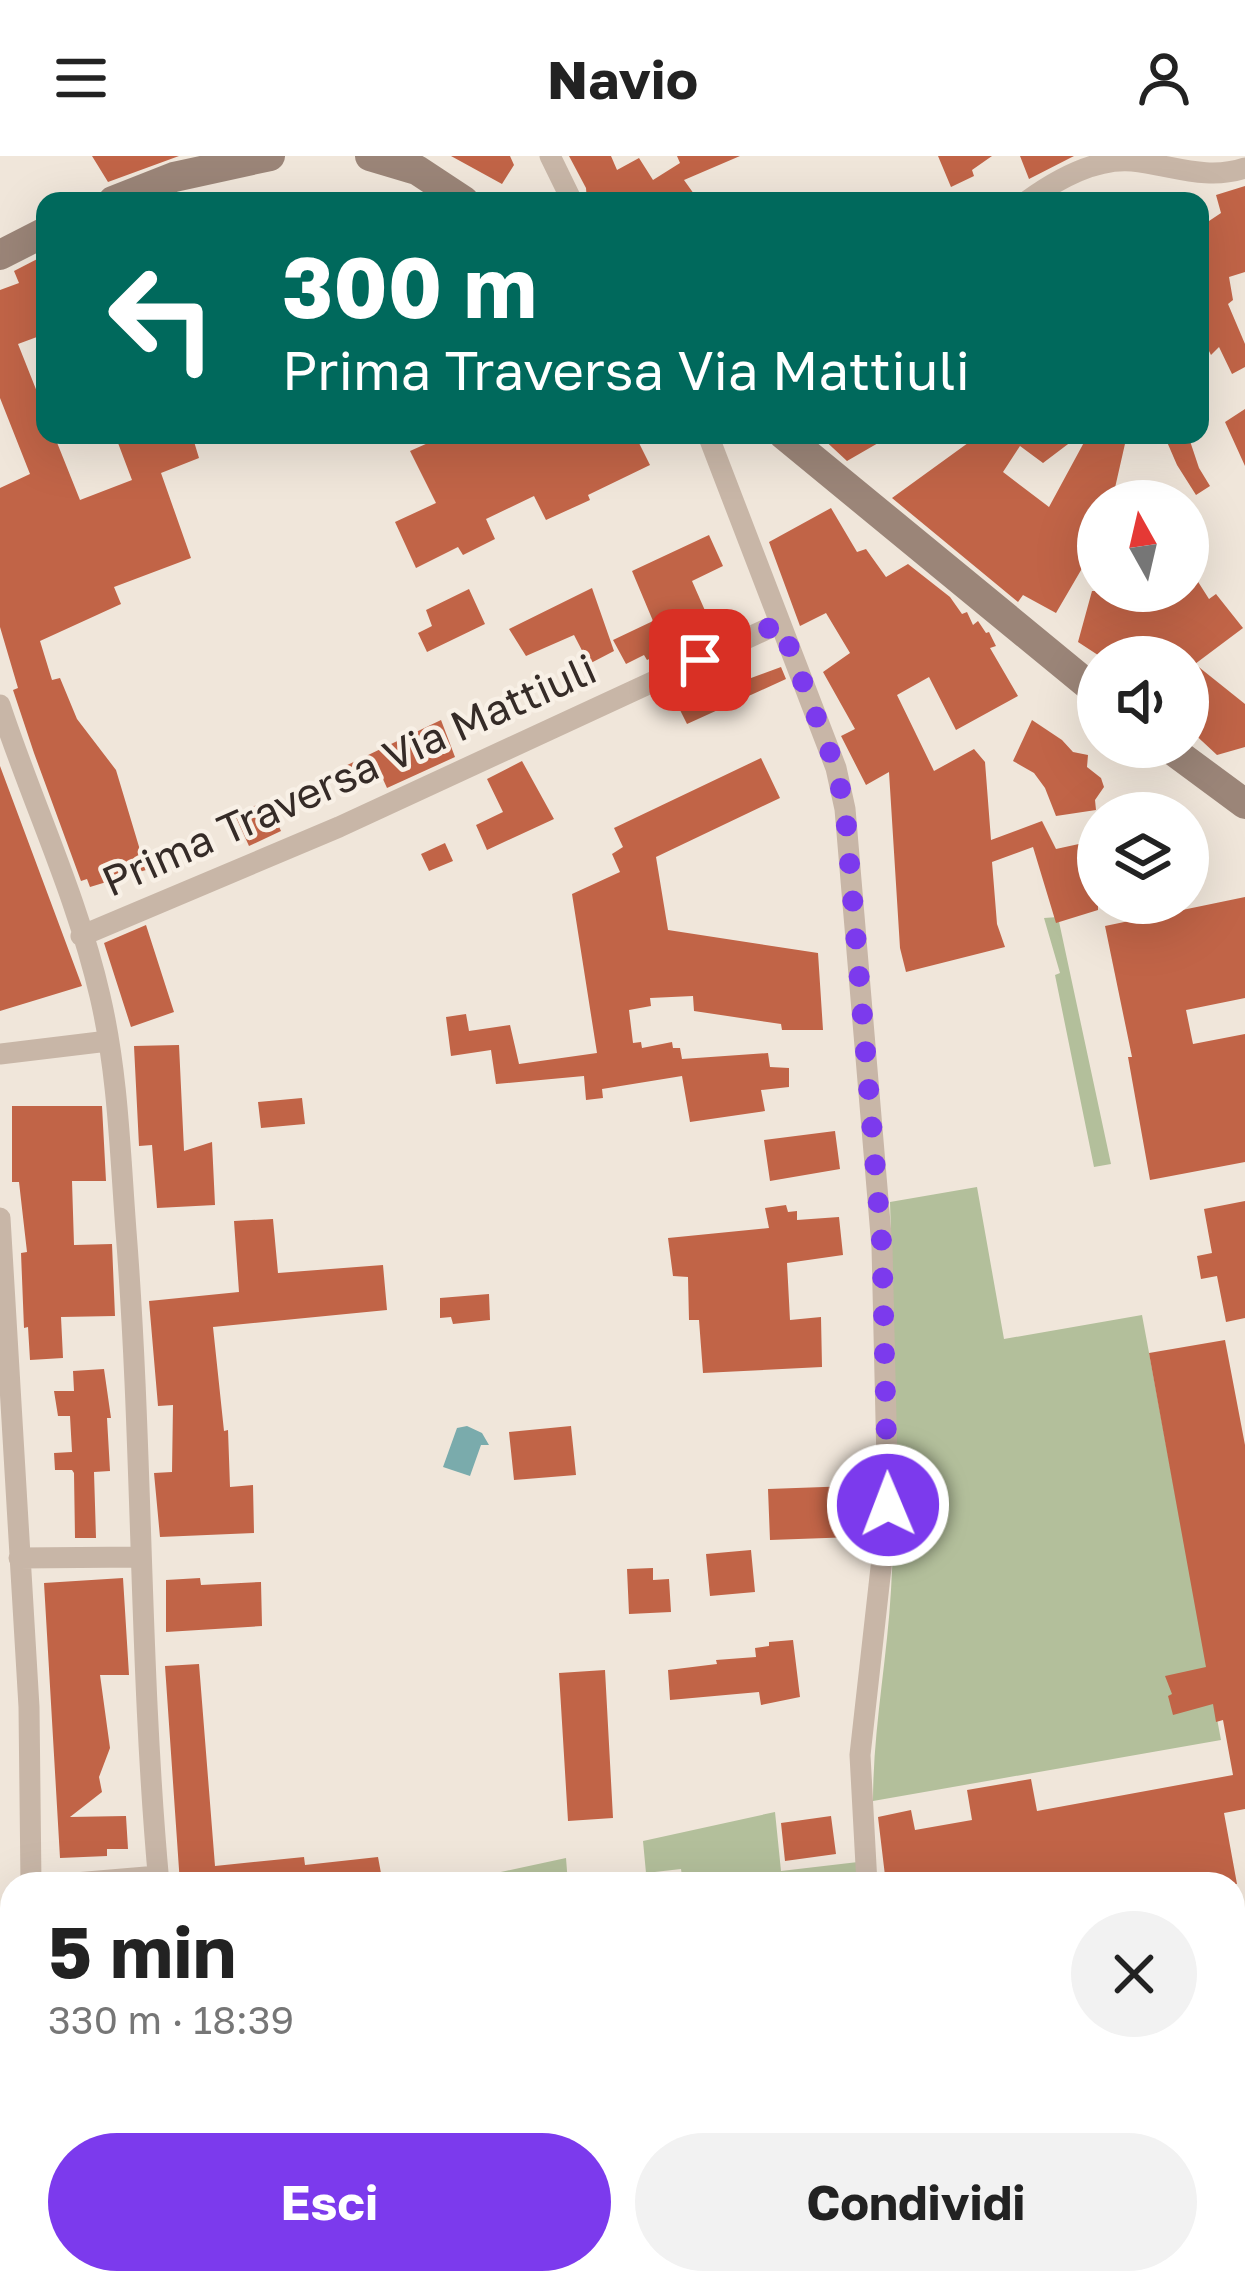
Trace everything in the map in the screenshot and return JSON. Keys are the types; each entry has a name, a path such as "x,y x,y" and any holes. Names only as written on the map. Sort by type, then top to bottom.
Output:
{"street":[{"path":"136,192 174,177 269,156"},
{"path":"370,156 417,170 450,192"},
{"path":"550,156 568,192"},
{"path":"1042,192 1073,174 1110,162 1218,176 1245,168"},
{"path":"0,255 36,237"},
{"path":"711,444 836,768 845,809 882,1247 888,1505 860,1755 866,1872"},
{"path":"796,444 1077,676"},
{"name":"Prima Traversa Via Mattiuli","path":"81,936 339,827 780,623"},
{"path":"2,715 39,805 100,994 116,1090 132,1300 158,1872"},
{"path":"1196,768 1245,804"},
{"path":"0,1054 108,1041"},
{"path":"0,1219 29,1707 31,1872"},
{"path":"19,1558 140,1557"}],"green space":[{"path":"1058,917 1111,1164 1094,1167 1055,975 1060,973 1044,918"},
{"path":"977,1187 1004,1339 1142,1315 1221,1740 873,1801 893,1542 890,1202"},
{"path":"775,1812 781,1871 858,1862 859,1872 646,1872 643,1841"},
{"path":"566,1858 567,1872 501,1872"}],"water":[{"path":"467,1426 482,1433 489,1445 481,1445 470,1476 443,1467 457,1428"}],"building":[{"path":"92,156 179,156 108,182"},
{"path":"451,156 510,156 514,165 502,184"},
{"path":"569,156 611,156 617,170 639,158 653,180 680,163 677,156 740,156 684,180 693,192 586,192"},
{"path":"938,156 992,156 972,170 974,176 951,187"},
{"path":"1020,156 1074,156 1029,179"},
{"path":"1245,186 1245,272 1229,277 1233,300 1228,304 1245,344 1245,367 1232,374 1219,347 1211,355 1209,351 1209,221 1221,213 1216,195"},
{"path":"36,260 36,337 18,344 36,389 36,444 58,444 80,500 132,480 118,444 195,444 199,458 161,473 191,558 114,587 121,604 40,641 52,680 60,678 77,719 116,770 146,870 90,887 87,879 81,881 34,753 13,690 18,688 0,627 0,488 30,474 0,398 0,290 19,283 14,271"},
{"path":"1245,409 1245,466 1225,422"},
{"path":"426,444 640,444 650,465 546,520 534,496 486,519 495,539 463,555 458,547 416,568 395,522 436,503 410,451"},
{"path":"829,444 876,444 847,461"},
{"path":"967,444 1068,444 1043,463 1020,446 1003,472 1049,507 1083,444 1125,444 1117,480 1077,480 1077,577 1056,613 1023,595 1018,602 892,498"},
{"path":"1168,444 1191,444 1206,480 1186,480"},
{"path":"831,508 857,552 866,549 886,577 908,564 950,597 962,614 967,612 973,625 978,621 989,632 996,646 990,648 1018,696 956,730 929,677 897,695 934,771 974,749 985,762 991,840 1042,821 1056,849 1077,844 1077,916 1056,923 1033,847 992,862 997,924 1005,947 906,972 900,948 889,772 866,785 841,736 855,729 823,672 850,653 826,613 800,626 769,542"},
{"path":"709,535 723,566 692,581 714,631 647,660 644,655 626,664 613,640 653,621 632,571"},
{"path":"592,588 614,651 589,664 574,635 526,656 509,629"},
{"path":"469,589 485,624 427,652 418,633 432,626 426,610"},
{"path":"1216,594 1243,628 1209,654 1209,636 1080,636 1086,612 1209,612 1209,599"},
{"path":"741,657 751,678 781,667 786,679 687,724 670,690"},
{"path":"1209,675 1245,704 1245,747 1217,755 1209,748"},
{"path":"441,720 455,757 387,788 378,768 346,783 339,769"},
{"path":"1032,720 1077,753 1077,768 1088,768 1104,787 1101,792 1077,792 1077,813 1056,816 1034,773 1013,761"},
{"path":"761,758 780,798 656,857 668,930 818,953 823,1030 782,1030 781,1024 694,1011 693,996 650,998 651,1006 629,1010 633,1043 641,1042 642,1048 672,1042 673,1048 680,1048 682,1059 768,1053 770,1067 789,1068 789,1087 761,1090 765,1111 690,1122 682,1076 602,1089 603,1098 586,1100 584,1076 496,1084 491,1050 451,1056 446,1017 466,1014 469,1031 510,1025 519,1064 597,1053 572,894 620,872 612,854 623,847 614,828"},
{"path":"522,761 554,819 487,850 476,825 503,812 487,779"},
{"path":"0,766 82,986 0,1011"},
{"path":"267,800 281,831 249,846 235,815"},
{"path":"445,843 453,861 429,871 421,854"},
{"path":"1245,897 1245,998 1186,1010 1193,1044 1245,1034 1245,1162 1150,1180 1128,1057 1132,1057 1105,926 1209,924 1209,904"},
{"path":"146,925 174,1012 131,1027 104,943"},
{"path":"179,1045 184,1151 212,1142 215,1205 157,1208 152,1145 139,1146 134,1046"},
{"path":"302,1098 305,1124 261,1128 258,1102"},
{"path":"12,1106 102,1106 106,1181 72,1181 74,1245 112,1244 115,1316 61,1317 63,1358 30,1360 21,1253 27,1252 19,1182 12,1182"},
{"path":"835,1131 840,1169 770,1181 764,1140"},
{"path":"1245,1201 1245,1318 1226,1322 1217,1276 1201,1279 1197,1256 1212,1253 1204,1209"},
{"path":"786,1205 788,1212 797,1211 797,1220 839,1217 843,1255 787,1263 790,1320 821,1317 822,1367 703,1373 699,1320 689,1320 688,1277 673,1276 668,1238 769,1228 765,1208"},
{"path":"273,1219 278,1273 383,1265 387,1310 213,1327 224,1431 228,1430 230,1487 253,1485 254,1533 160,1537 154,1473 172,1472 173,1405 158,1406 149,1301 239,1292 234,1221"},
{"path":"489,1294 490,1320 453,1324 451,1317 440,1318 440,1298"},
{"path":"1225,1340 1245,1445 1245,1809 1224,1813 1235,1872 885,1872 878,1817 911,1810 915,1830 972,1820 967,1790 1031,1779 1037,1811 1233,1775 1223,1720 1216,1722 1213,1704 1173,1715 1168,1696 1172,1694 1165,1676 1206,1667 1149,1353"},
{"path":"104,1369 111,1418 107,1418 110,1471 94,1472 96,1538 75,1538 74,1473 55,1470 54,1453 72,1452 70,1416 58,1416 54,1391 74,1391 73,1371"},
{"path":"571,1426 576,1475 514,1480 509,1432"},
{"path":"852,1486 854,1537 770,1540 768,1489"},
{"path":"751,1550 755,1592 710,1596 706,1554"},
{"path":"653,1568 653,1580 669,1579 671,1612 629,1614 627,1569"},
{"path":"123,1578 129,1675 100,1675 110,1748 99,1777 102,1792 70,1817 126,1816 128,1849 107,1849 107,1856 60,1858 44,1583"},
{"path":"200,1578 201,1585 261,1582 262,1626 166,1632 166,1580"},
{"path":"793,1640 800,1697 761,1705 759,1692 670,1700 668,1670 756,1657 755,1648"},
{"path":"199,1664 215,1866 304,1857 305,1865 378,1857 381,1872 179,1872 165,1666"},
{"path":"605,1670 613,1818 568,1821 559,1673"},
{"path":"831,1816 836,1854 785,1861 781,1823"}],"route":[{"path":"700,660 780,623 836,768 845,809 882,1247 888,1505"}]}
